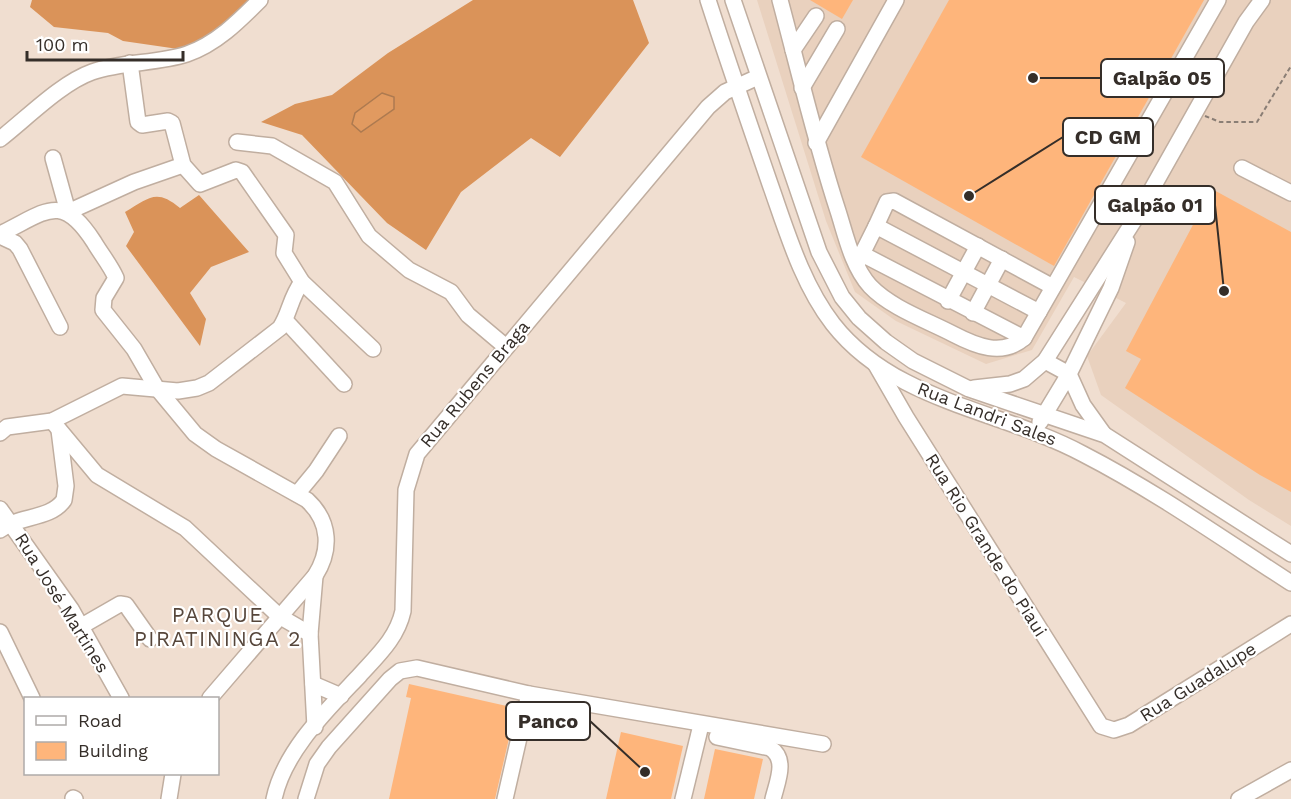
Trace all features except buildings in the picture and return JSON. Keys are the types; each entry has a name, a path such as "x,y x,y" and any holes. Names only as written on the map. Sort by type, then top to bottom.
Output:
{"street":[{"path":"0,139 74,81 90,72 186,54 209,44 230,29 260,0"},
{"name":"Rua Landri Sales","path":"708,0 792,245 811,288 834,326 875,362 915,387 1032,430 1111,469 1291,583"},
{"name":"Rua Landri Sales","path":"733,0 819,252 842,297 859,318 886,342 913,361 969,389 1105,435 1291,554"},
{"path":"780,0 816,143 870,285 880,295 970,343 1005,349 1016,345 1024,338 1218,0"},
{"path":"816,143 896,0"},
{"path":"1246,22 1250,0"},
{"path":"959,405 969,389 1010,384 1024,379 1045,360 1136,219 1194,112 1246,22 1262,0"},
{"path":"794,50 816,16"},
{"path":"802,88 837,29"},
{"path":"129,63 138,122 142,125 172,123 176,133 176,148 183,165 200,184 236,170 242,172 286,235 284,253 302,282 374,349"},
{"name":"Rua Rubens Braga","path":"274,799 287,764 341,696 391,642 400,621 406,490 412,465 431,436 708,107 736,86 758,77"},
{"path":"237,142 272,146 335,182 369,236 409,270 451,292 468,315 506,347"},
{"path":"53,158 68,212 80,221 116,278 104,298 103,310 134,349 156,387 195,434 216,449 316,507 326,530 327,551 315,576 212,697"},
{"path":"0,235 46,212 68,212 134,182 183,165"},
{"path":"1242,168 1291,193"},
{"path":"860,259 887,202 894,201 1053,287"},
{"path":"1032,430 1047,415 1069,374 1111,288 1136,219"},
{"path":"876,226 1039,312"},
{"path":"0,235 15,243 20,249 60,327"},
{"path":"948,300 978,246"},
{"path":"860,259 1024,338"},
{"path":"973,313 1002,260"},
{"path":"2,427 55,426 111,389 132,385 178,391 209,383 274,334 285,321 290,300 302,282"},
{"path":"285,321 344,384"},
{"path":"1045,360 1069,374 1083,405 1105,435"},
{"name":"Rua Rio Grande do Piaui","path":"875,362 906,417 1101,726"},
{"path":"6,526 53,510 64,500 66,486 55,426"},
{"path":"55,426 98,475 184,528 279,616 310,634"},
{"path":"297,494 316,471 339,435"},
{"name":"Rua José Martines","path":"0,509 6,526 80,627 120,697"},
{"path":"315,576 310,634 315,727"},
{"path":"80,627 120,604 126,605 150,639"},
{"name":"Rua Guadalupe","path":"1101,726 1114,730 1129,725 1291,624"},
{"path":"0,632 31,697"},
{"path":"306,799 317,764 329,747 400,671 417,668 529,694 700,729 770,748 776,752 781,765 773,799"},
{"path":"313,684 341,696"},
{"path":"505,799 529,694"},
{"path":"700,729 823,744"},
{"path":"683,799 700,729"},
{"path":"1239,799 1291,770"},
{"path":"169,799 173,775"}],"path":[{"path":"1194,112 1220,122 1257,122 1291,66"}],"shaded area":[{"path":"32,0 249,0 234,21 185,50 123,41 108,33 54,27 30,7"},
{"path":"473,0 633,0 649,43 560,157 531,138 461,192 426,250 387,223 302,135 261,122 295,104 332,95 388,53"},
{"path":"757,0 1291,0 1291,526 1249,500 1101,395 1087,356 1126,303 1074,277 1032,350 986,364 896,321 855,292 826,221"},
{"path":"382,93 394,97 394,109 361,132 352,124 355,113"},
{"path":"199,195 249,252 211,267 190,293 206,319 200,346 126,246 134,232 125,212 152,197 165,198 180,208"}],"place":[{"name":"Galpão 05","path":"1033,78"},
{"name":"CD GM","path":"969,196"},
{"name":"Galpão 01","path":"1224,291"},
{"name":"Panco","path":"645,772"}],"district":[{"name":"PARQUE PIRATININGA 2","path":"218,627"}]}
